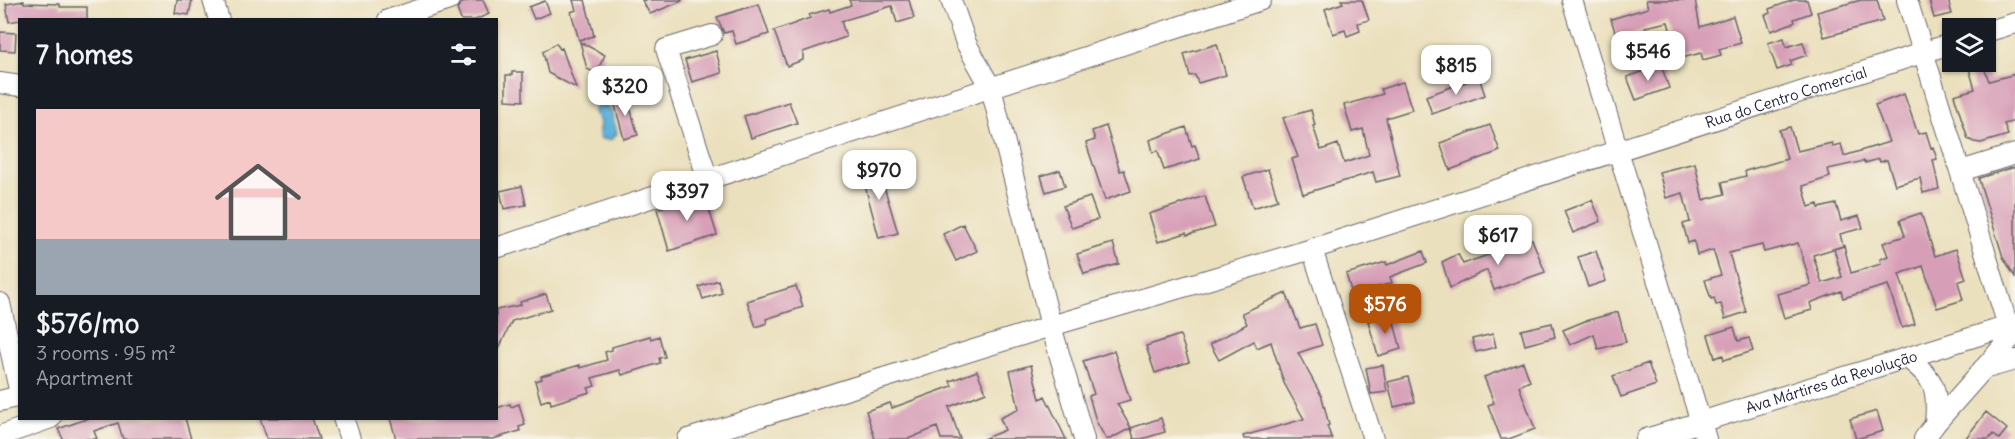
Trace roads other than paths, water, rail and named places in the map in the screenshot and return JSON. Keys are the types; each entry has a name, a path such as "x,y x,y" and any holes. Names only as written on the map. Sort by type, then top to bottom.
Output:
{"street":[{"path":"213,0 218,18"},
{"path":"394,18 448,0"},
{"path":"951,0 966,43 991,88 1051,326 1084,439"},
{"path":"498,247 1261,0"},
{"path":"1572,0 1703,431"},
{"path":"1906,0 2012,328 1982,370 1930,432"},
{"path":"1996,29 2015,22"},
{"path":"708,180 666,49 712,35"},
{"name":"Rua do Centro Comercial","path":"692,438 1051,326 1312,249 1942,47"},
{"path":"0,83 18,86"},
{"path":"1961,171 2015,154"},
{"path":"1312,249 1372,439"},
{"path":"0,303 18,386"},
{"name":"Ava Mártires da Revolução","path":"1646,439 1703,431 1907,358 2012,328"},
{"path":"1907,358 1926,373 1933,382 1936,393 1930,432"},
{"path":"1982,370 2015,360"},
{"path":"0,401 18,396"},
{"path":"0,436 45,420"},
{"path":"344,420 350,439"}],"water":[{"path":"598,105 607,106 612,113 617,133 612,139 607,140 599,136 600,122 594,112"}]}
